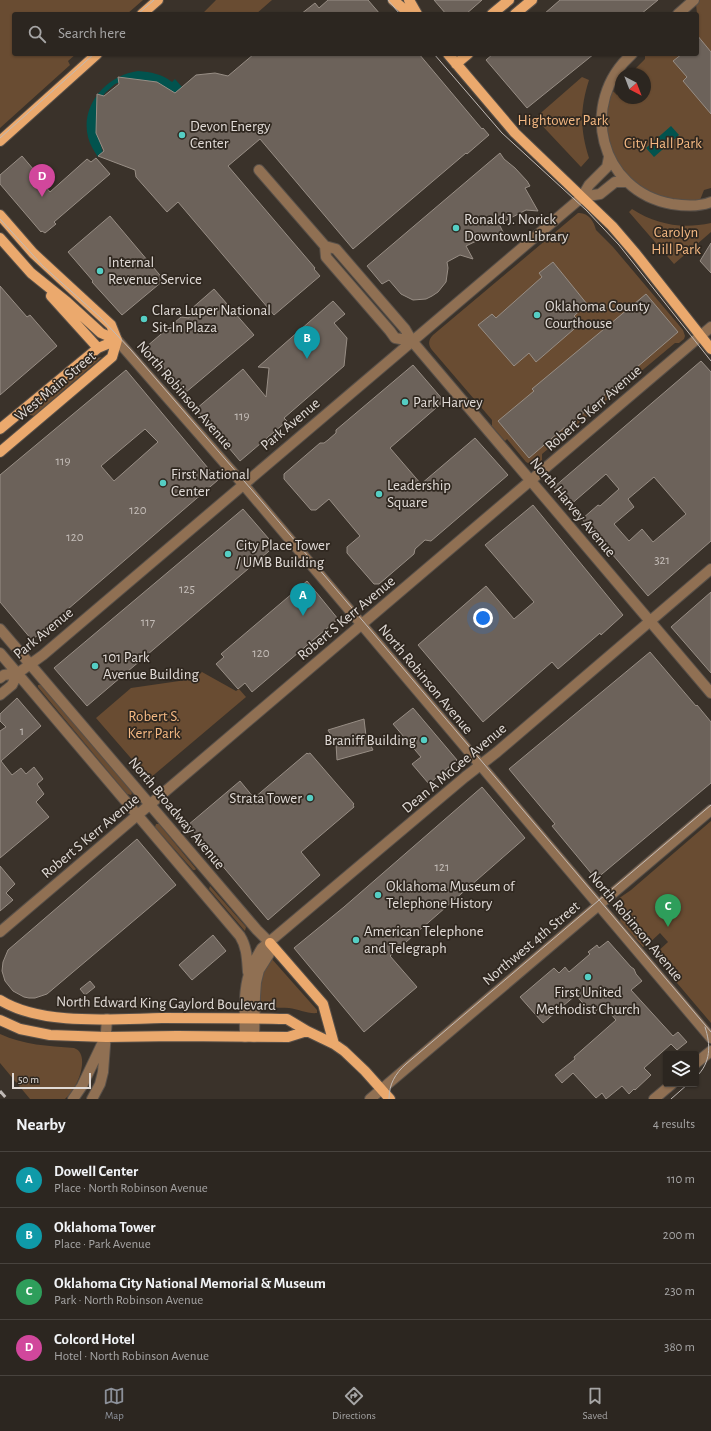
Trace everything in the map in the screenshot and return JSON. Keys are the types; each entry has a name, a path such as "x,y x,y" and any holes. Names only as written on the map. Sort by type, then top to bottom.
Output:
{"main road":[{"path":"144,12 158,0"},
{"path":"393,0 408,12"},
{"path":"409,0 416,12"},
{"path":"494,12 509,0"},
{"path":"517,12 532,0"},
{"path":"0,141 95,56"},
{"path":"450,56 516,133 612,226 711,349"},
{"path":"456,64 466,56"},
{"name":"North Robinson Avenue","path":"0,215 32,253 111,325 117,340"},
{"name":"North Robinson Avenue","path":"0,238 31,273 67,302 101,333 117,340"},
{"path":"31,273 98,348"},
{"name":"West Main Street","path":"0,429 98,348 117,340"},
{"name":"West Main Street","path":"0,452 112,357 117,340"},
{"path":"20,412 32,425"},
{"path":"270,942 323,1004 334,1044"},
{"name":"North Edward King Gaylord Boulevard","path":"0,1000 27,1012 51,1017 107,1019 287,1019 307,1031"},
{"path":"0,1020 20,1029 50,1035 288,1037 307,1031 334,1044 365,1070 390,1099"}],"street":[{"path":"680,12 694,0"},
{"path":"630,56 614,75 603,100 601,124 603,139 610,157 618,171 627,182 641,193 663,202 691,206 711,202"},
{"name":"Park Avenue","path":"0,695 12,685 18,673 43,655 582,197 590,185 607,167 610,157"},
{"name":"North Harvey Avenue","path":"259,170 324,246 336,249 405,329 412,341 711,693"},
{"name":"Park Avenue","path":"582,197 600,194 615,182 627,182"},
{"name":"Robert S Kerr Avenue","path":"0,932 360,624 531,481 711,327"},
{"name":"North Robinson Avenue","path":"117,340 243,484 711,1038"},
{"name":"Dean A McGee Avenue","path":"249,1037 249,974 262,948 480,765 498,752 711,569"},
{"name":"North Broadway Avenue","path":"0,628 257,930 270,942"},
{"name":"North Broadway Avenue","path":"0,653 240,936 246,947 249,974"},
{"name":"Park Avenue","path":"0,678 4,675 18,673"},
{"name":"Northwest 4th Street","path":"370,1099 711,810"},
{"name":"Dean A McGee Avenue","path":"250,1018 259,970 269,954 270,942"},
{"path":"92,1099 100,1084 103,1072 107,1019"},
{"path":"72,1099 82,1086 106,1036"},
{"path":"699,1060 711,1050"},
{"path":"654,1099 668,1087"}],"green space":[{"path":"0,0 143,0 129,12 12,12 12,56 74,56 68,61 70,65 0,128"},
{"path":"216,0 272,0 258,12 204,12"},
{"name":"City Hall Park","path":"700,0 711,0 711,188 704,190 700,200 698,201 670,200 646,190 631,179 619,165 609,145 606,108 612,90 615,93 615,104 651,104 651,68 636,68 645,59 645,56 699,56 699,12 697,12 696,4"},
{"name":"Hightower Park","path":"582,77 589,80 584,100 582,119 584,138 589,158 581,167 535,118"},
{"name":"Carolyn Hill Park","path":"632,209 651,219 670,224 690,226 711,223 711,232 674,264 629,212"},
{"name":"Oklahoma County Courthouse","path":"578,213 585,214 590,218 594,223 596,230 613,247 683,330 685,336 684,339 679,343 675,343 542,454 542,460 538,464 532,465 526,462 507,439 505,441 492,426 492,420 432,350 429,341 433,335"},
{"path":"102,357 34,416 30,415 30,412 92,359"},
{"name":"Robert S. Kerr Park","path":"202,672 236,691 239,689 246,697 149,779 96,718 131,688 193,679"},
{"path":"38,685 41,685 131,791 131,795 127,794 38,687"},
{"path":"711,821 711,1023 655,957 655,954 668,942 660,933 643,947 620,922 621,916 616,911 614,906 618,899 631,890"},
{"path":"156,824 159,824 196,869 195,870 193,870 155,827"},
{"path":"210,886 246,927 245,931 209,889"},
{"path":"271,958 317,1010 317,1013 310,1013 289,1008 270,1007 262,1003 259,990 260,982"},
{"path":"0,1034 27,1043 74,1048 79,1051 81,1055 82,1067 76,1085 68,1096 65,1099 30,1099 0,1063"}],"water":[{"path":"138,71 156,74 172,82 175,79 188,94 184,98 128,79 115,84 105,93 99,102 97,132 103,153 98,157 92,148 88,137 88,114 92,103 106,85 116,78"},
{"path":"671,126 679,135 654,157 646,148"}],"building":[{"path":"328,0 368,0 378,12 304,12 315,3 319,8"},
{"path":"434,0 482,0 468,12 444,12"},
{"path":"560,0 658,0 643,12 546,12"},
{"path":"699,37 711,52 711,114 683,81 687,77 673,61 679,56 699,56"},
{"path":"252,56 421,56 482,129 483,128 489,135 353,249 260,139 228,166 315,268 314,269 320,276 274,315 178,202 167,212 136,177 135,170 98,156 104,151 96,133 97,94 104,96 119,84 118,77 157,82 175,93 196,75 215,73 228,76"},
{"path":"491,56 592,56 527,108 486,60"},
{"name":"Ronald J. Norick DowntownLibrary","path":"500,153 504,159 527,181 530,186 525,188 538,211 526,210 499,224 505,236 493,233 466,246 473,259 460,255 447,262 448,268 446,282 438,292 426,299 413,300 401,294 389,280 382,284 367,266"},
{"path":"22,156 40,177 38,178 50,192 87,159 91,162 96,158 110,174 54,222 56,224 45,233 42,231 41,232 0,184 0,175"},
{"path":"110,216 164,280 122,315 92,282 93,281 68,252"},
{"path":"711,243 711,273 700,261"},
{"name":"Oklahoma County Courthouse","path":"553,262 587,304 574,316 581,323 536,362 529,353 514,366 478,325 492,314 496,318 542,277 539,273"},
{"path":"0,286 27,317 30,315 57,346 0,395"},
{"path":"214,289 254,335 185,393 146,347 181,317 189,318 190,310"},
{"path":"646,294 678,332 529,458 498,421 534,391 532,389"},
{"path":"333,301 345,314 334,323 347,338 344,366 284,418 287,421 240,461 196,409 243,369 266,397 269,368 258,367"},
{"path":"701,361 711,372 711,541 648,596 582,519 598,505 600,506 619,489 606,474 569,506 554,487","holes":["654,477 686,514 653,542 642,529 629,541 614,524 634,507 628,499"]},
{"name":"Leadership Square","path":"413,365 444,401 390,448 421,484 475,438 508,475 431,541 425,540 415,549 414,554 379,584 374,584 347,553 347,547 360,536 329,499 316,510 311,510 284,479 284,474 320,443 324,443 328,440 336,433 336,430"},
{"path":"126,370 218,480 32,640 0,602 0,475","holes":["145,429 158,442 114,481 101,466"]},
{"path":"533,505 623,615 601,635 600,633 558,669 552,662 483,722 418,645 486,586 514,619 534,602 485,545"},
{"path":"243,509 275,546 87,706 54,668"},
{"path":"307,581 338,619 252,692 245,683 238,689 216,664 224,657 221,654"},
{"path":"711,592 711,673 671,627"},
{"path":"650,652 711,722 711,783 596,879 552,826 555,824 509,769"},
{"path":"17,698 41,726 1,761 12,775 21,768 26,774 34,767 43,779 37,784 44,794 36,802 49,817 0,858 0,731 6,727 0,721 0,714"},
{"name":"Braniff Building","path":"413,708 457,760 429,784 412,764 421,757 393,724"},
{"path":"364,719 366,736 373,750 337,760 336,744 328,730"},
{"path":"307,753 310,753 354,804 354,807 301,852 320,875 268,920 188,825 240,781 254,798"},
{"path":"482,787 525,838 390,956 417,987 364,1032 294,948 344,907"},
{"path":"137,839 176,885 47,994 35,998 29,998 13,991 5,981 2,971 3,962 8,950"},
{"path":"0,866 15,884 6,893 13,900 0,911"},
{"path":"213,935 226,951 192,980 179,965"},
{"path":"608,941 634,969 642,981 631,990 673,1036 678,1032 687,1042 677,1050 671,1044 644,1068 651,1075 635,1090 634,1089 629,1094 622,1086 606,1099 602,1093 596,1098 573,1073 562,1083 555,1075 575,1059 574,1057 616,1020 603,1005 592,1014 576,995 543,1023 520,997 554,968 559,973 565,967 569,972 590,954 588,952 597,945 599,948"},
{"path":"90,981 95,987 85,995 80,989"}],"tram line":[{"path":"140,12 154,0"},
{"path":"388,0 398,12"},
{"path":"0,138 92,56"},
{"path":"436,56 502,133 586,210 619,245 711,361"},
{"path":"0,219 43,266 100,317 131,350 263,503 711,1032"},
{"path":"389,1099 393,1080 406,1064 711,805"},
{"path":"699,1074 705,1066 709,1047 705,1027"},
{"path":"671,1099 685,1087"}],"railway":[{"path":"0,1091 7,1099"}],"place":[{"name":"Devon Energy Center","path":"182,135"},
{"name":"Colcord Hotel","path":"42,197"},
{"name":"Ronald J. Norick DowntownLibrary","path":"456,228"},
{"name":"Internal Revenue Service","path":"100,271"},
{"name":"Oklahoma County Courthouse","path":"537,315"},
{"name":"Clara Luper National Sit-In Plaza","path":"144,319"},
{"name":"Oklahoma Tower","path":"307,359"},
{"name":"Park Harvey","path":"405,402"},
{"name":"First National Center","path":"163,483"},
{"name":"Leadership Square","path":"379,494"},
{"name":"City Place Tower / UMB Building","path":"228,554"},
{"name":"Dowell Center","path":"303,616"},
{"name":"101 Park Avenue Building","path":"95,666"},
{"name":"Braniff Building","path":"424,740"},
{"name":"Strata Tower","path":"310,798"},
{"name":"Oklahoma Museum of Telephone History","path":"378,895"},
{"name":"Oklahoma City National Memorial & Museum","path":"668,927"},
{"name":"American Telephone and Telegraph","path":"356,940"},
{"name":"First United Methodist Church","path":"588,977"}]}
